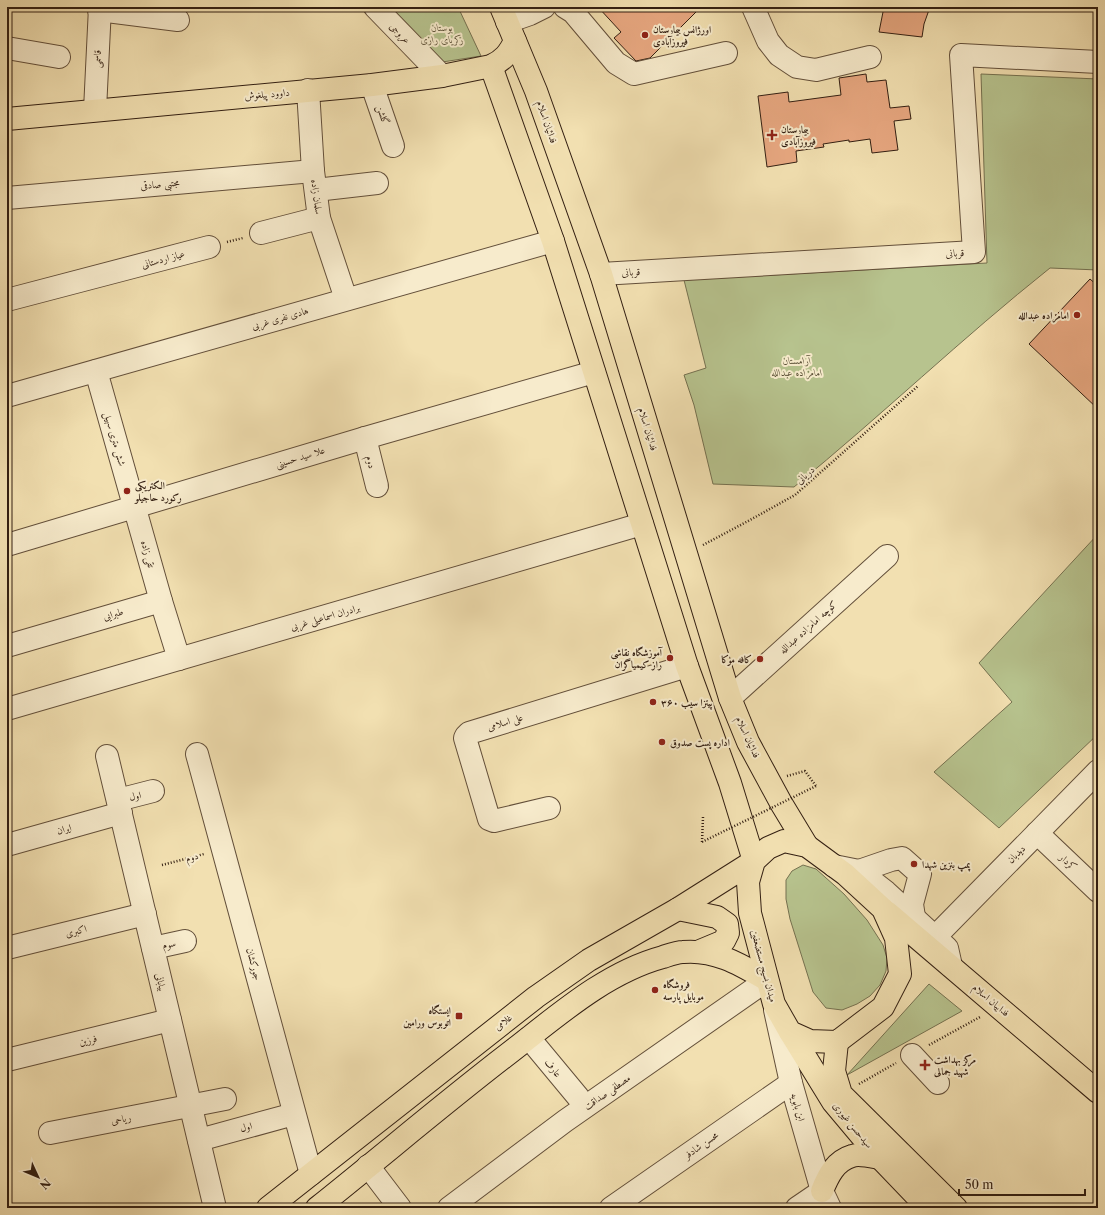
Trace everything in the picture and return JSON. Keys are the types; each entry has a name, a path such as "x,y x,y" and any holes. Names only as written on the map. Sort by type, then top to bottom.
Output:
{"main road":[{"name":"داوود پیلغوش","path":"7,119 372,85 442,76 491,66 504,58 508,24"},
{"name":"فدائیان اسلام","path":"508,24 536,91 601,274 730,698 748,742 781,803 807,846"},
{"path":"491,66 553,241 687,666 735,797 754,861 768,848 784,841 807,846 845,874 883,909 896,938 900,974 882,1007 837,1042 810,1041 790,1032"},
{"path":"505,105 511,93 517,88 526,87 536,91"},
{"name":"غلامی","path":"268,1208 536,997 589,960 678,909 754,861"},
{"name":"میدان بسیج مستضعفین","path":"754,861 748,882 750,913 774,1004 790,1032"},
{"path":"325,1206 368,1166 529,1038 608,979 648,961 682,952 700,951 724,941 728,933 727,924 717,917 678,909"},
{"name":"فداییان اسلام","path":"883,909 1098,1092"},
{"path":"700,951 737,962 767,980"},
{"name":"سیدحسن غیوری","path":"790,1032 833,1102 880,1158 928,1208"},
{"name":"سیدحسن غیوری","path":"837,1042 834,1070 841,1094 956,1208"},
{"path":"826,1199 829,1174 838,1163 852,1156 909,1162"}],"street":[{"name":"عروجی","path":"375,7 442,76"},
{"path":"508,24 544,7"},
{"path":"565,7 573,12 616,63 634,74 726,53"},
{"path":"753,7 768,41 779,55 797,67 816,70 870,57"},
{"path":"100,8 178,20"},
{"name":"قاسمی","path":"95,110 100,8"},
{"path":"7,48 59,57"},
{"name":"قربانی","path":"601,274 974,252 961,55 1098,62"},
{"name":"گلشن","path":"372,85 393,146"},
{"name":"سلمان زاده","path":"308,90 314,181 319,218 346,299"},
{"name":"مجتبی صادقی","path":"7,198 314,181 377,182"},
{"path":"261,233 319,218"},
{"name":"هادی نفری غربی","path":"7,396 553,241"},
{"name":"عیاز اردستانی","path":"7,300 209,247"},
{"name":"شش متری سهیل","path":"96,371 135,507"},
{"name":"علا سید حسینی","path":"7,545 365,438 594,372"},
{"name":"دوم","path":"365,438 377,486"},
{"name":"تقی زاده","path":"135,507 161,601"},
{"name":"برادران اسماعیلی غربی","path":"7,710 642,524"},
{"name":"کوچه امامزاده عبدالله","path":"730,698 887,556"},
{"path":"161,601 179,660"},
{"name":"طبرایی","path":"7,646 161,601"},
{"name":"علی اسلامی","path":"549,808 494,822 491,820 465,738 466,736 476,731 687,666"},
{"name":"جورکشان","path":"197,754 311,1174"},
{"name":"بیابانی","path":"107,756 215,1208"},
{"name":"دیدبان","path":"935,937 1098,771"},
{"name":"اول","path":"119,807 153,791"},
{"name":"ایران","path":"7,845 119,807"},
{"name":"کردار","path":"1037,833 1098,891"},
{"path":"859,871 902,858 920,874 912,904 914,917"},
{"path":"834,866 859,871 886,892 947,948 951,966"},
{"name":"اکبری","path":"7,948 145,914"},
{"name":"سوم","path":"153,948 185,941"},
{"name":"مصطفی صداقت","path":"449,1208 565,1121 767,980"},
{"name":"ابن بابویه","path":"774,1004 791,1083 826,1199"},
{"name":"فرزین","path":"7,1060 170,1020"},
{"name":"عارف","path":"529,1038 578,1097"},
{"path":"912,1055 938,1083"},
{"name":"محسن شادفر","path":"611,1208 791,1083"},
{"path":"191,1106 226,1099"},
{"name":"ریاحی","path":"50,1133 191,1106"},
{"name":"اول","path":"199,1140 294,1114"},
{"path":"368,1166 400,1208"},
{"path":"797,1208 826,1199"}],"path":[{"path":"209,247 261,233"},
{"name":"دریانی","path":"686,553 795,495 918,386"},
{"path":"703,817 702,842 816,786 806,771"},
{"name":"دوم","path":"162,865 223,848"}],"green space":[{"name":"بوستان زکریای رازی","path":"381,7 458,7 481,56 436,63"},
{"name":"آرامستان امامزاده عبدالله","path":"981,74 1098,79 1098,270 1050,268 985,322 794,487 713,484 694,405 684,375 706,368 684,280 987,263"},
{"path":"1098,534 1098,734 999,828 934,772 1012,702 979,663"},
{"path":"803,865 816,869 844,894 867,920 883,945 887,958 886,971 880,985 870,996 857,1004 842,1010 826,1008 813,992 790,919 786,899 786,880 792,871"},
{"path":"929,984 962,1011 847,1075"}],"building":[{"name":"اورژانس بیمارستان فیروزآبادی","path":"598,7 701,7 650,58 636,61 614,38 621,32"},
{"path":"884,7 930,7 924,24 922,37 879,32"},
{"path":"866,74 867,82 886,80 890,108 909,106 911,119 894,121 898,150 872,153 870,139 849,142 849,140 823,144 824,147 796,151 797,162 767,167 758,96 788,92 789,102 841,95 839,78"},
{"name":"امامزاده عبدالله","path":"1090,279 1098,286 1098,409 1029,344"}],"place":[{"name":"اورژانس بیمارستان فیروزآبادی","path":"645,35"},
{"name":"بیمارستان فیروزآبادی","path":"772,135"},
{"name":"امامزاده عبدالله","path":"1077,315"},
{"name":"الکتریکی رکورد حاجیلو","path":"127,491"},
{"name":"آموزشگاه نقاشی راز کیمیاگران","path":"670,658"},
{"name":"کافه موکا","path":"760,659"},
{"name":"پیتزا سیب ۳۶۰","path":"653,702"},
{"name":"اداره پست صدوق","path":"662,742"},
{"name":"پمپ بنزین شهدا","path":"914,864"},
{"name":"فروشگاه موبایل پارسه","path":"655,990"},
{"name":"ایستگاه اتوبوس ورامین","path":"459,1016"},
{"name":"مرکز بهداشت شهید جمالی","path":"925,1065"}]}
